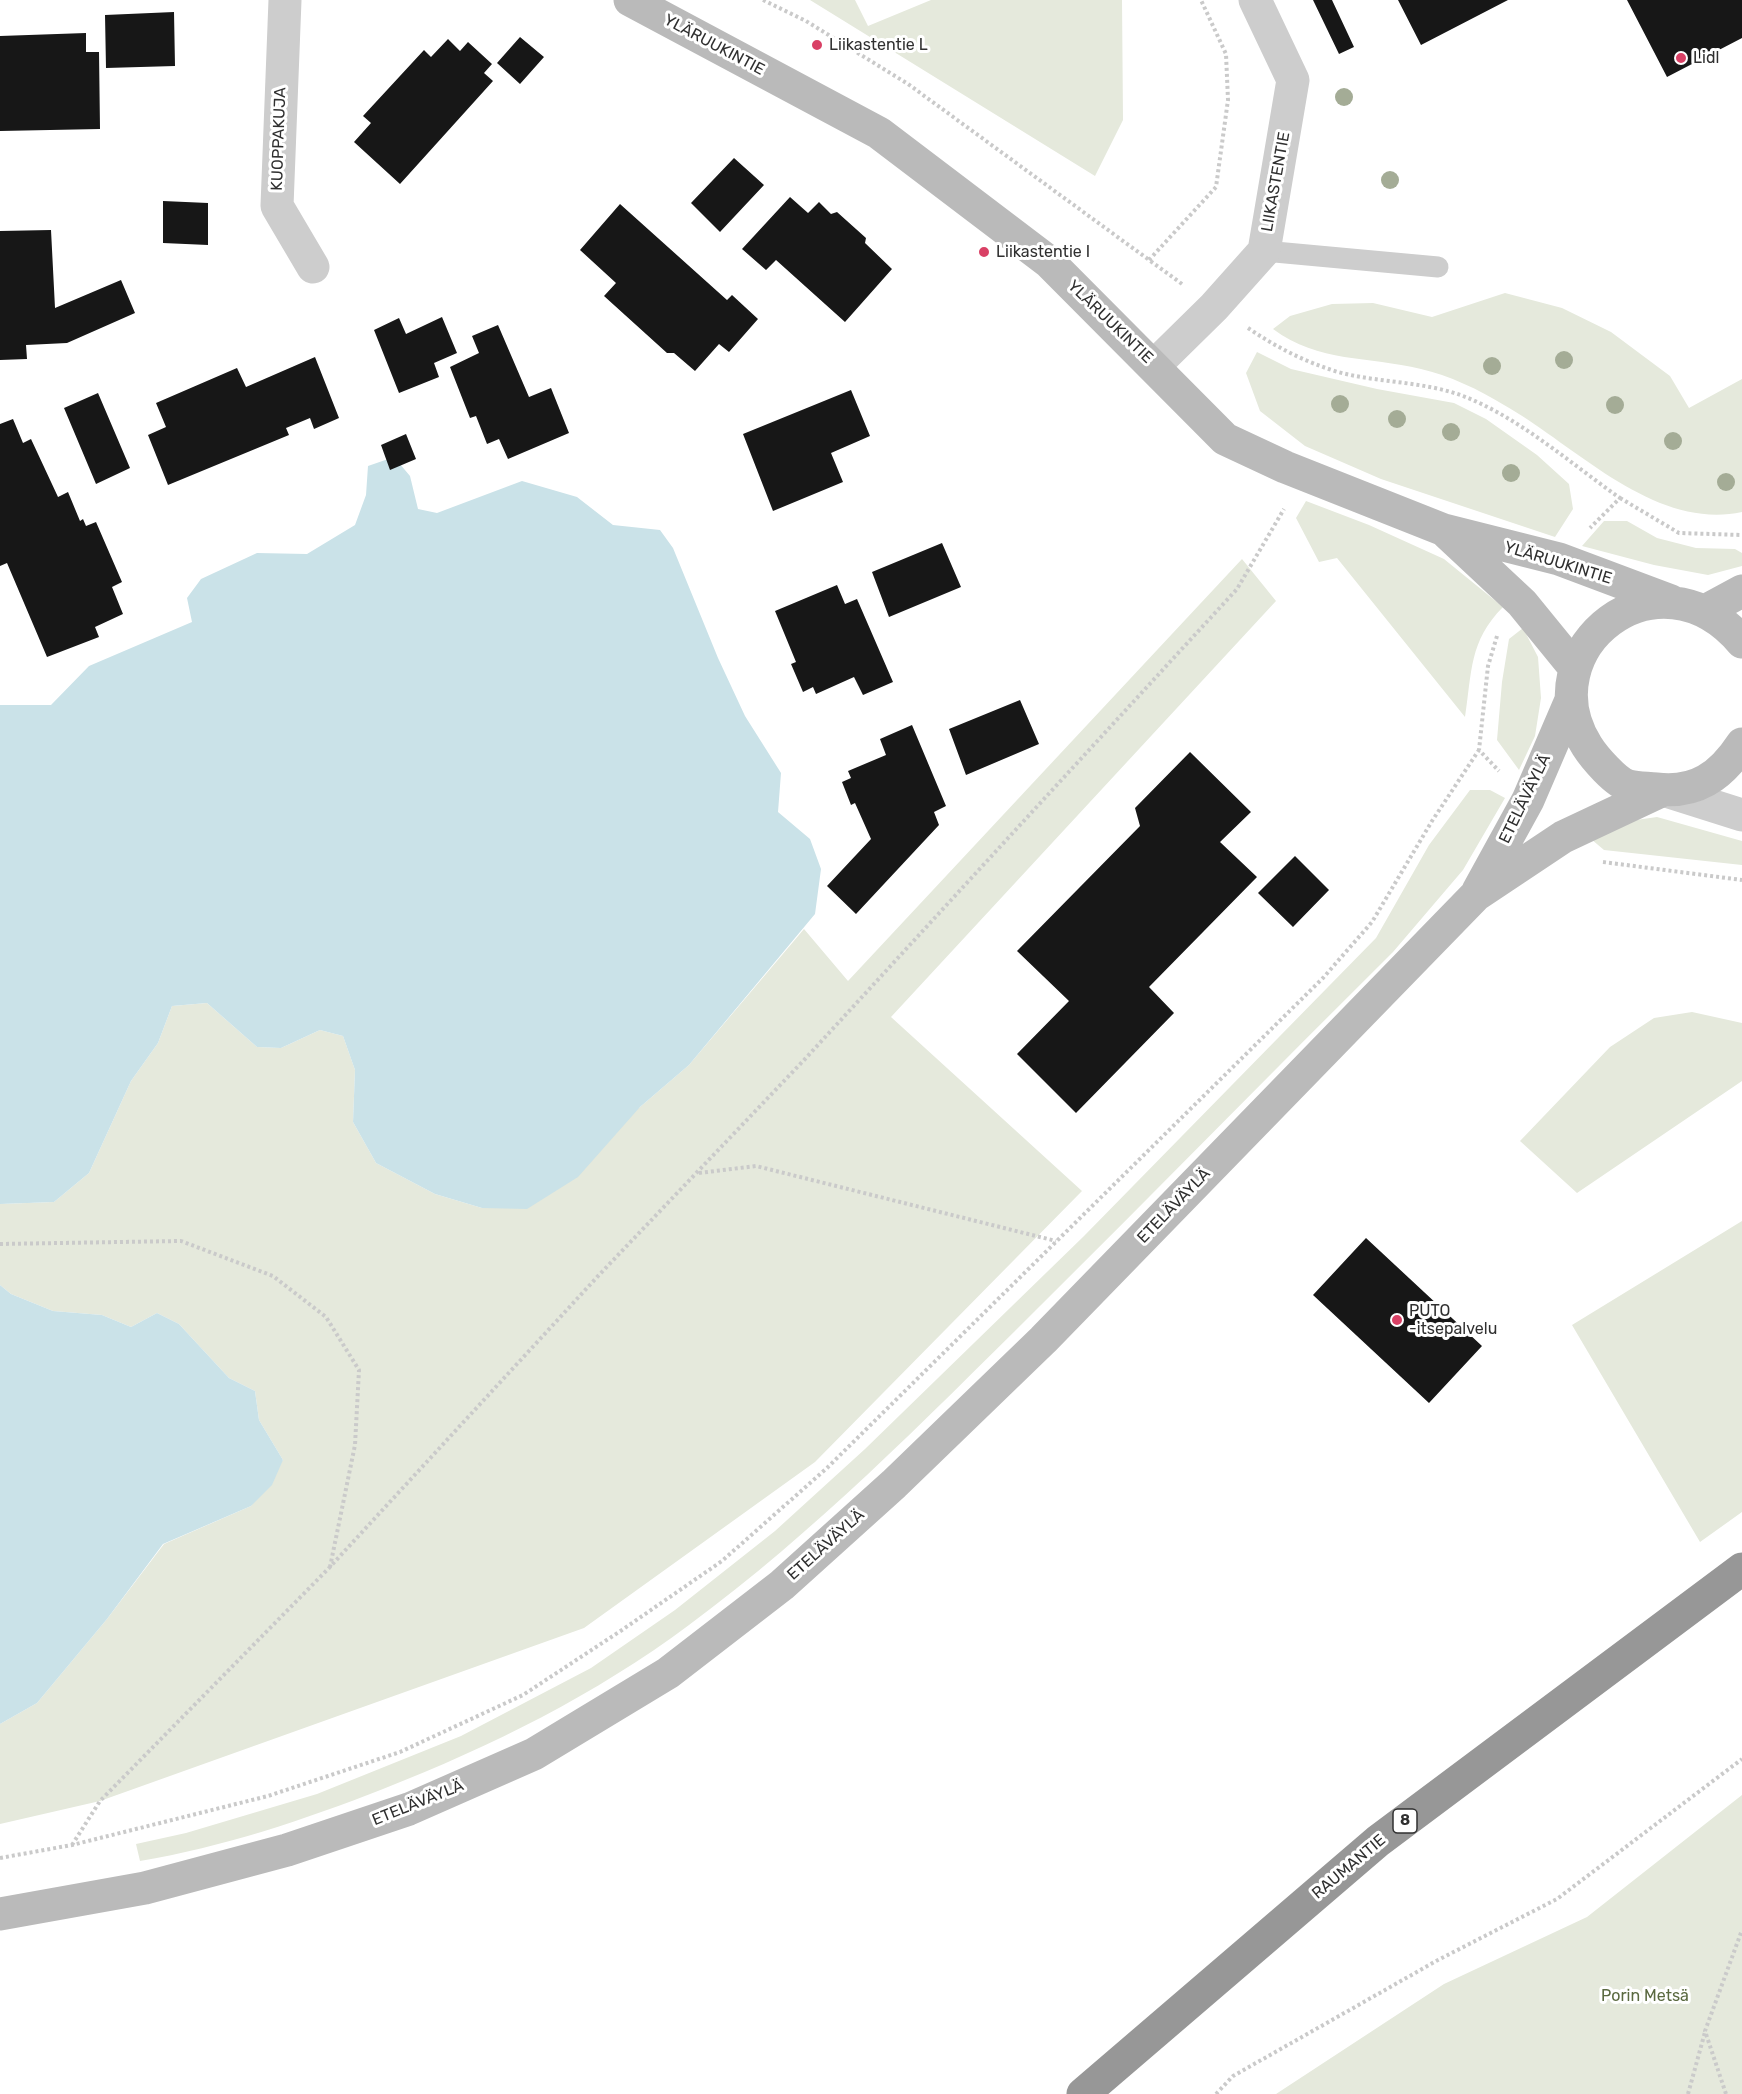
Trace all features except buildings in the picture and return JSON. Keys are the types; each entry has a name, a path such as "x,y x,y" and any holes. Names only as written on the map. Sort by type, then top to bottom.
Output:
{"highway":[{"name":"RAUMANTIE","path":"1083,2094 1378,1841 1742,1569"}],"main road":[{"name":"YLÄRUUKINTIE","path":"630,0 879,133 1049,262 1226,439 1305,475 1444,530 1559,560 1705,611 1729,627 1742,642"},
{"name":"YLÄRUUKINTIE","path":"1444,530 1522,603 1575,668"},
{"path":"1705,611 1742,591"},
{"path":"1671,601 1638,604 1602,626 1590,639 1575,668 1571,700 1578,732 1595,758 1626,785 1663,790 1692,789 1728,766 1742,744"},
{"name":"ETELÄVÄYLÄ","path":"1476,895 1528,800 1571,700"},
{"name":"ETELÄVÄYLÄ","path":"0,1914 145,1888 287,1850 409,1809 534,1754 668,1673 782,1585 894,1484 1043,1340 1476,895 1563,837 1663,790"}],"street":[{"name":"KUOPPAKUJA","path":"285,0 277,206 314,267"},
{"name":"LIIKASTENTIE","path":"1154,366 1214,307 1264,251 1293,80 1255,0"},
{"path":"1663,790 1742,815"}],"lane":[{"path":"1264,251 1438,267"}],"path":[{"path":"763,0 806,21 908,84 1214,307 1280,349 1338,372 1428,386 1463,396 1517,424 1620,498 1679,533 1742,535"},
{"path":"1149,260 1216,187 1228,100 1226,54 1201,0"},
{"path":"72,1845 100,1802 329,1568 599,1275 698,1173 1237,589 1305,475"},
{"path":"1559,560 1620,498"},
{"path":"0,1858 72,1845 268,1796 400,1752 523,1695 722,1561 827,1468 1323,978 1372,922 1432,821 1479,750 1488,666 1498,633 1522,603"},
{"path":"1479,750 1528,800"},
{"path":"1563,837 1598,862 1742,880"},
{"path":"698,1173 756,1166 1056,1241"},
{"path":"0,1245 181,1241 273,1276 326,1317 359,1370 355,1445 329,1568"},
{"path":"1216,2094 1233,2076 1438,1960 1557,1899 1742,1759"},
{"path":"1688,2094 1705,2031 1742,1930"},
{"path":"1705,2031 1726,2094"}],"green space":[{"path":"810,0 855,0 868,26 931,0 1122,0 1123,120 1095,176"},
{"path":"1505,293 1562,308 1611,332 1670,376 1689,408 1742,379 1742,512 1709,514 1678,509 1647,497 1617,481 1504,405 1464,384 1421,369 1344,357 1308,348 1273,329 1290,316 1332,304 1373,303 1432,317"},
{"path":"1257,352 1291,369 1377,389 1454,403 1486,419 1537,455 1569,484 1573,509 1555,537 1381,479 1305,446 1260,411 1246,373"},
{"path":"1306,501 1369,525 1444,559 1503,607 1484,632 1478,645 1471,671 1465,717 1337,558 1319,562 1296,518"},
{"path":"1604,521 1627,521 1657,538 1696,548 1735,549 1742,553 1742,566 1708,575 1654,565 1582,546"},
{"path":"1242,559 1276,601 891,1017 1082,1191 815,1462 584,1628 100,1801 0,1824 0,1724 37,1703 107,1619 164,1544 251,1506 283,1460 259,1420 255,1391 229,1378 179,1324 157,1313 131,1327 102,1315 53,1311 11,1294 0,1285 0,1204 54,1202 89,1173 131,1081 158,1043 172,1006 207,1003 257,1047 281,1048 320,1030 343,1036 355,1070 353,1122 376,1163 435,1194 482,1208 640,1107 689,1065 804,929 848,981"},
{"path":"1523,628 1538,657 1541,698 1535,736 1519,770 1497,740 1502,682 1509,639"},
{"path":"1470,790 1490,790 1505,798 1463,870 1393,952 910,1434 781,1552 689,1625 617,1674 503,1737 383,1789 293,1822 202,1848 140,1861 136,1844 186,1833 317,1794 461,1736 591,1668 675,1610 775,1531 865,1449 1084,1236 1376,938 1429,845"},
{"path":"1657,817 1742,841 1742,865 1604,850 1591,839 1629,821"},
{"path":"1692,1012 1742,1023 1742,1081 1577,1193 1520,1141 1610,1047 1654,1018"},
{"path":"1742,1221 1742,1512 1700,1542 1572,1325"},
{"name":"Porin Metsä","path":"1742,1795 1742,2094 1276,2094 1444,1984 1587,1917"}],"water":[{"path":"394,457 410,476 418,509 437,513 522,481 577,497 613,525 660,530 673,548 718,658 745,716 781,773 778,812 810,839 821,869 815,914 689,1065 640,1107 578,1177 527,1209 482,1208 435,1194 376,1163 353,1122 355,1070 343,1036 320,1030 281,1048 257,1047 207,1003 172,1006 158,1043 131,1081 89,1173 54,1202 0,1204 0,705 51,705 89,666 192,622 187,598 201,579 257,553 307,554 355,525 366,495 368,466"},
{"path":"0,1285 11,1294 53,1311 102,1315 131,1327 157,1313 179,1324 229,1378 255,1391 259,1420 283,1460 272,1485 251,1506 163,1544 107,1619 37,1703 0,1724"}],"place":[{"name":"Liikastentie L","path":"817,45"},
{"name":"Lidl","path":"1681,58"},
{"name":"Liikastentie I","path":"984,252"},
{"name":"PUTO -itsepalvelu","path":"1397,1320"}]}
